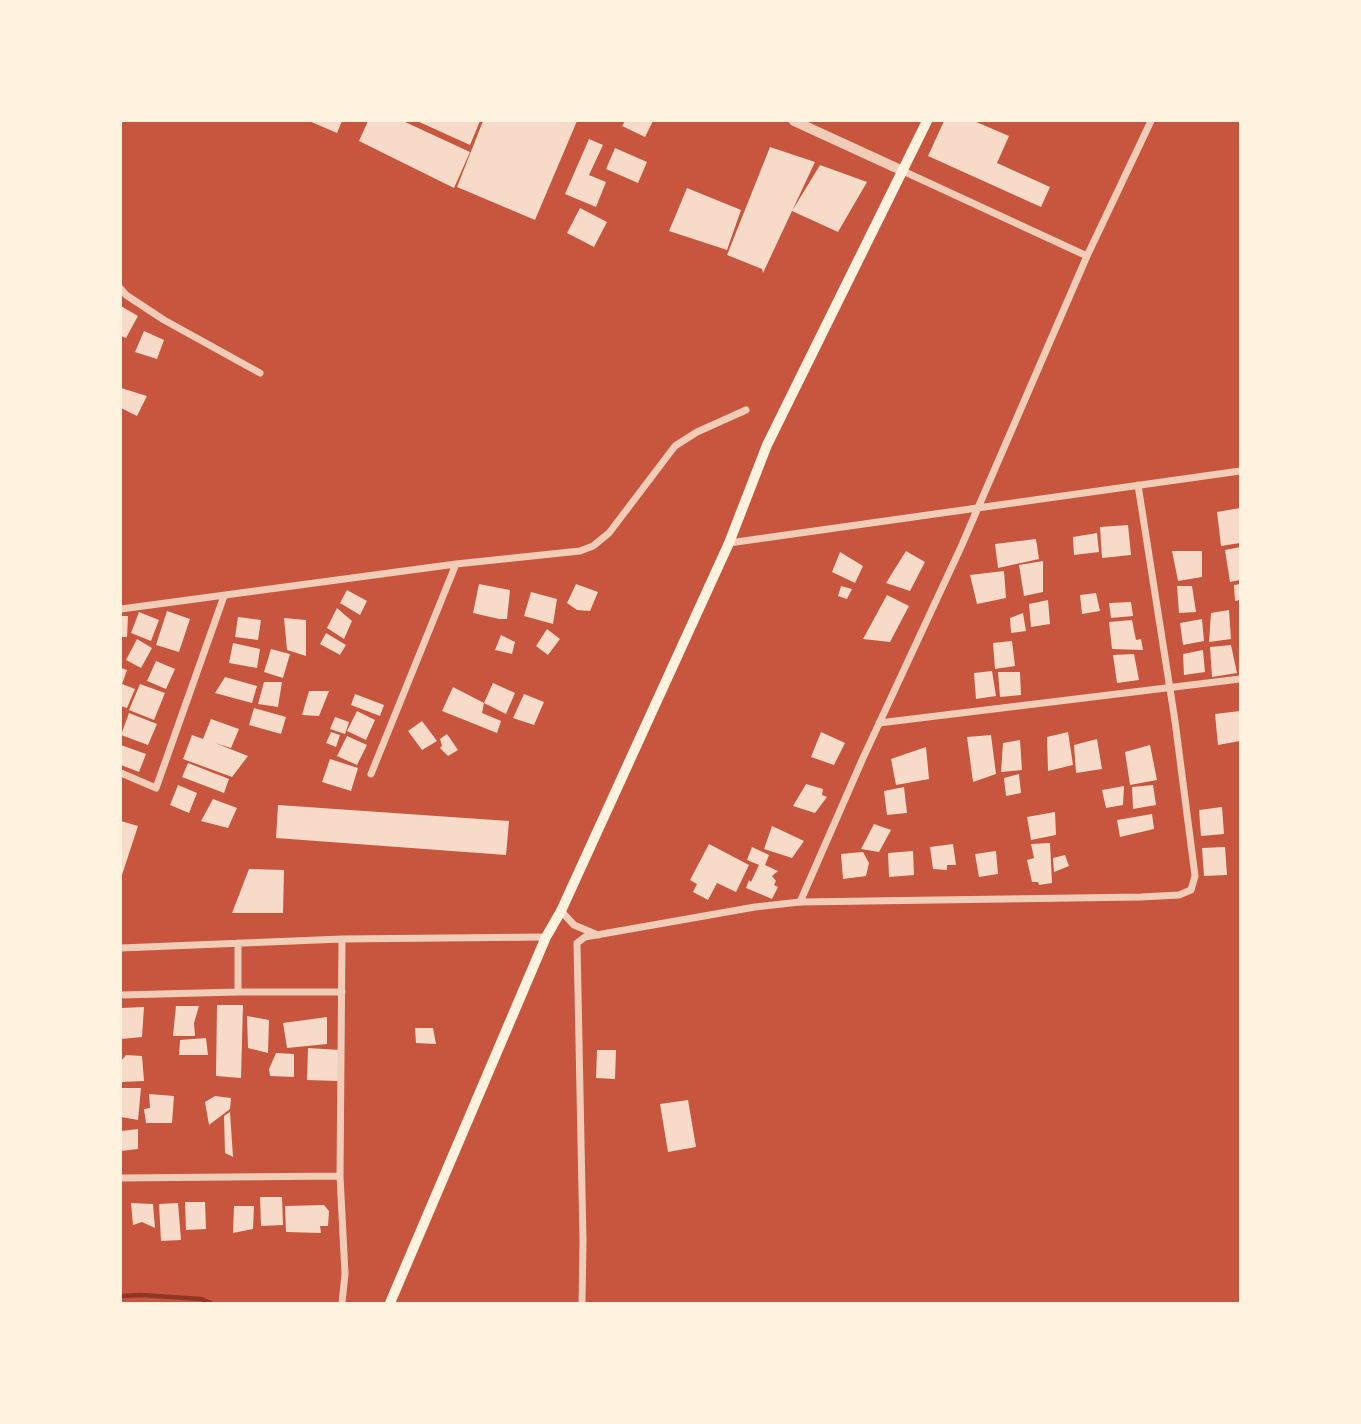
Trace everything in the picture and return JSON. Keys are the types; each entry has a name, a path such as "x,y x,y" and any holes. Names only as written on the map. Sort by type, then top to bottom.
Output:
{"main road":[{"path":"390,1303 546,937 561,911 729,543 768,445 927,121"}],"street":[{"path":"794,121 1087,256"},
{"path":"800,902 1087,256 1151,121"},
{"path":"121,289 164,320 260,373"},
{"path":"121,609 456,564 580,551 593,546 609,533 674,446 697,432 746,410"},
{"path":"729,543 1240,471"},
{"path":"582,1303 577,943 585,937 800,902 1141,897 1179,895 1191,890 1195,876 1170,689 1138,485"},
{"path":"371,774 456,564"},
{"path":"121,773 156,788 224,596"},
{"path":"879,723 1240,679"},
{"path":"561,911 574,925 599,935"},
{"path":"121,948 342,939 546,937"},
{"path":"342,939 340,1176 345,1274 342,1303"},
{"path":"238,943 238,992"},
{"path":"121,995 342,992"},
{"path":"121,1178 340,1176"}],"building":[{"path":"309,121 342,121 337,133"},
{"path":"368,121 403,121 470,152 454,188 359,141"},
{"path":"417,121 480,121 470,145"},
{"path":"483,121 577,121 535,220 457,187"},
{"path":"625,121 653,121 645,137 622,126"},
{"path":"944,121 974,121 1009,136 997,163 1050,187 1041,207 928,156"},
{"path":"589,139 603,145 589,175 606,182 596,207 565,194"},
{"path":"770,147 815,162 763,273 762,269 727,255"},
{"path":"615,148 647,162 638,183 606,169"},
{"path":"820,165 867,182 838,232 792,211"},
{"path":"687,188 741,210 727,250 669,231"},
{"path":"580,208 607,222 594,247 567,233"},
{"path":"121,306 138,316 126,338 121,336"},
{"path":"144,331 164,340 157,359 135,352"},
{"path":"121,388 147,396 137,416 121,408"},
{"path":"1240,508 1240,543 1221,546 1217,512"},
{"path":"1128,525 1131,555 1102,558 1100,527"},
{"path":"1097,533 1099,552 1074,555 1073,537"},
{"path":"1036,539 1039,559 998,568 995,544"},
{"path":"1240,547 1240,580 1230,582 1225,550"},
{"path":"906,551 925,562 910,591 886,583"},
{"path":"1172,551 1202,551 1202,577 1178,581"},
{"path":"840,552 863,566 855,583 832,572"},
{"path":"1043,561 1043,592 1024,596 1019,565"},
{"path":"1004,571 1006,598 977,604 970,575"},
{"path":"479,584 510,590 507,619 473,613"},
{"path":"576,584 598,592 590,611 577,610 567,603"},
{"path":"1240,584 1240,600 1235,601 1234,585"},
{"path":"841,586 852,589 847,599 838,596"},
{"path":"1177,586 1192,586 1196,612 1179,613"},
{"path":"347,590 367,601 360,615 340,603"},
{"path":"531,592 557,599 553,624 524,616"},
{"path":"1096,593 1100,611 1082,614 1080,595"},
{"path":"887,595 909,606 890,642 863,639"},
{"path":"1048,600 1050,624 1031,627 1029,604"},
{"path":"1131,602 1133,616 1111,618 1109,603"},
{"path":"337,608 352,621 344,639 327,628"},
{"path":"1229,610 1231,639 1209,642 1211,613"},
{"path":"167,611 190,619 179,652 156,645"},
{"path":"139,612 159,620 151,641 131,633"},
{"path":"1023,613 1026,631 1011,633 1010,618"},
{"path":"121,616 128,616 127,637 121,637"},
{"path":"238,617 261,620 258,640 235,637"},
{"path":"284,618 306,620 306,656 287,650"},
{"path":"1202,619 1204,641 1183,645 1180,623"},
{"path":"1132,620 1136,640 1141,639 1143,650 1112,649 1109,622"},
{"path":"547,629 560,639 548,655 536,646"},
{"path":"326,633 346,645 340,655 320,644"},
{"path":"501,635 515,642 512,654 495,650"},
{"path":"137,639 152,648 141,668 126,660"},
{"path":"1012,641 1015,666 995,669 993,643"},
{"path":"233,643 260,649 257,668 229,663"},
{"path":"1231,645 1237,673 1212,677 1210,647"},
{"path":"271,649 290,654 283,678 264,672"},
{"path":"1203,650 1205,672 1184,675 1183,654"},
{"path":"1134,654 1139,680 1117,683 1113,655"},
{"path":"156,661 175,669 166,689 147,681"},
{"path":"121,668 127,670 122,684 135,689 127,708 121,706"},
{"path":"992,671 996,696 976,699 974,673"},
{"path":"998,672 1020,672 1021,695 1000,697"},
{"path":"225,677 257,686 252,703 215,693"},
{"path":"264,682 282,682 278,707 258,704"},
{"path":"493,683 515,693 506,714 484,703"},
{"path":"140,684 165,693 154,720 129,710"},
{"path":"453,687 484,703 482,713 501,721 497,733 442,711"},
{"path":"309,691 329,691 319,716 302,715"},
{"path":"355,694 384,705 380,716 351,705"},
{"path":"524,694 544,702 534,725 513,718"},
{"path":"254,708 286,717 281,734 249,725"},
{"path":"357,711 375,720 366,740 347,731"},
{"path":"1240,711 1240,741 1218,745 1215,714"},
{"path":"129,713 157,724 148,745 121,735"},
{"path":"335,717 349,722 345,734 330,729"},
{"path":"211,719 239,729 231,748 215,743 248,756 232,777 183,759 192,735 203,739"},
{"path":"422,721 437,741 422,750 408,731"},
{"path":"331,732 340,735 336,747 326,743"},
{"path":"821,732 845,743 834,765 811,757"},
{"path":"1068,732 1073,765 1048,771 1047,737"},
{"path":"447,734 458,750 448,756 440,748 440,739"},
{"path":"991,735 996,774 973,782 967,737"},
{"path":"347,736 367,745 357,765 337,756"},
{"path":"1097,739 1102,769 1076,773 1074,745"},
{"path":"1020,740 1022,770 1001,772 1003,743"},
{"path":"121,745 146,754 139,772 121,765"},
{"path":"1150,745 1157,780 1130,785 1125,752"},
{"path":"926,747 929,779 896,785 891,759"},
{"path":"330,759 358,768 351,791 322,782"},
{"path":"188,763 229,779 224,793 182,777"},
{"path":"1019,774 1021,793 1006,796 1004,778"},
{"path":"806,784 823,789 822,795 827,797 815,813 793,806"},
{"path":"178,785 197,793 189,813 170,805"},
{"path":"1153,785 1156,805 1133,809 1132,787"},
{"path":"1124,786 1123,805 1106,808 1102,790"},
{"path":"904,787 907,813 887,815 884,791"},
{"path":"213,799 237,808 228,828 201,821"},
{"path":"278,805 509,821 506,855 276,838"},
{"path":"1222,807 1224,834 1201,836 1199,810"},
{"path":"1055,812 1056,835 1031,840 1027,817"},
{"path":"1152,814 1154,829 1120,837 1117,820"},
{"path":"121,821 138,826 121,878"},
{"path":"874,824 891,830 879,852 861,849"},
{"path":"772,826 804,841 792,858 764,849"},
{"path":"1050,843 1052,883 1039,885 1038,882 1032,882 1027,860 1034,858 1031,844"},
{"path":"709,844 749,865 736,892 717,883 708,900 693,892 697,884 690,880"},
{"path":"953,844 956,865 947,865 947,870 933,869 930,847"},
{"path":"752,847 769,855 765,865 778,871 772,876 776,881 774,885 778,887 772,899 746,888 759,865 747,860"},
{"path":"1225,847 1227,875 1204,876 1202,848"},
{"path":"913,851 914,875 889,877 888,853"},
{"path":"996,851 998,874 979,877 975,854"},
{"path":"863,852 869,863 866,876 843,879 841,854"},
{"path":"1065,855 1069,866 1054,872 1053,858"},
{"path":"249,869 284,870 283,913 232,913"},
{"path":"217,1005 243,1005 241,1078 216,1076"},
{"path":"176,1006 199,1006 194,1023 195,1036 173,1036"},
{"path":"144,1007 142,1037 121,1039 121,1008"},
{"path":"247,1016 269,1020 268,1053 248,1048"},
{"path":"327,1017 327,1044 287,1048 283,1023"},
{"path":"415,1028 433,1028 436,1044 416,1043"},
{"path":"206,1038 208,1055 179,1055 180,1040"},
{"path":"308,1048 340,1050 338,1081 307,1080"},
{"path":"597,1050 616,1050 615,1079 596,1078"},
{"path":"276,1053 294,1054 294,1077 270,1076 269,1069"},
{"path":"126,1055 142,1056 144,1081 121,1082 121,1061"},
{"path":"121,1088 141,1088 138,1120 121,1117"},
{"path":"149,1094 174,1096 172,1123 146,1123 144,1109 150,1108"},
{"path":"215,1096 231,1098 230,1109 209,1125 205,1102"},
{"path":"688,1100 696,1147 668,1152 660,1104"},
{"path":"230,1112 233,1157 225,1153 224,1116"},
{"path":"138,1129 138,1149 121,1151 121,1131"},
{"path":"260,1197 282,1197 283,1225 261,1226"},
{"path":"185,1202 205,1202 206,1229 186,1230"},
{"path":"131,1203 153,1204 155,1228 142,1222 133,1225"},
{"path":"178,1203 181,1240 161,1241 159,1204"},
{"path":"324,1205 329,1211 328,1226 320,1226 321,1233 286,1232 285,1206"},
{"path":"234,1206 254,1206 253,1229 233,1233"}],"waterway":[{"path":"121,1296 201,1299 211,1303"}]}
